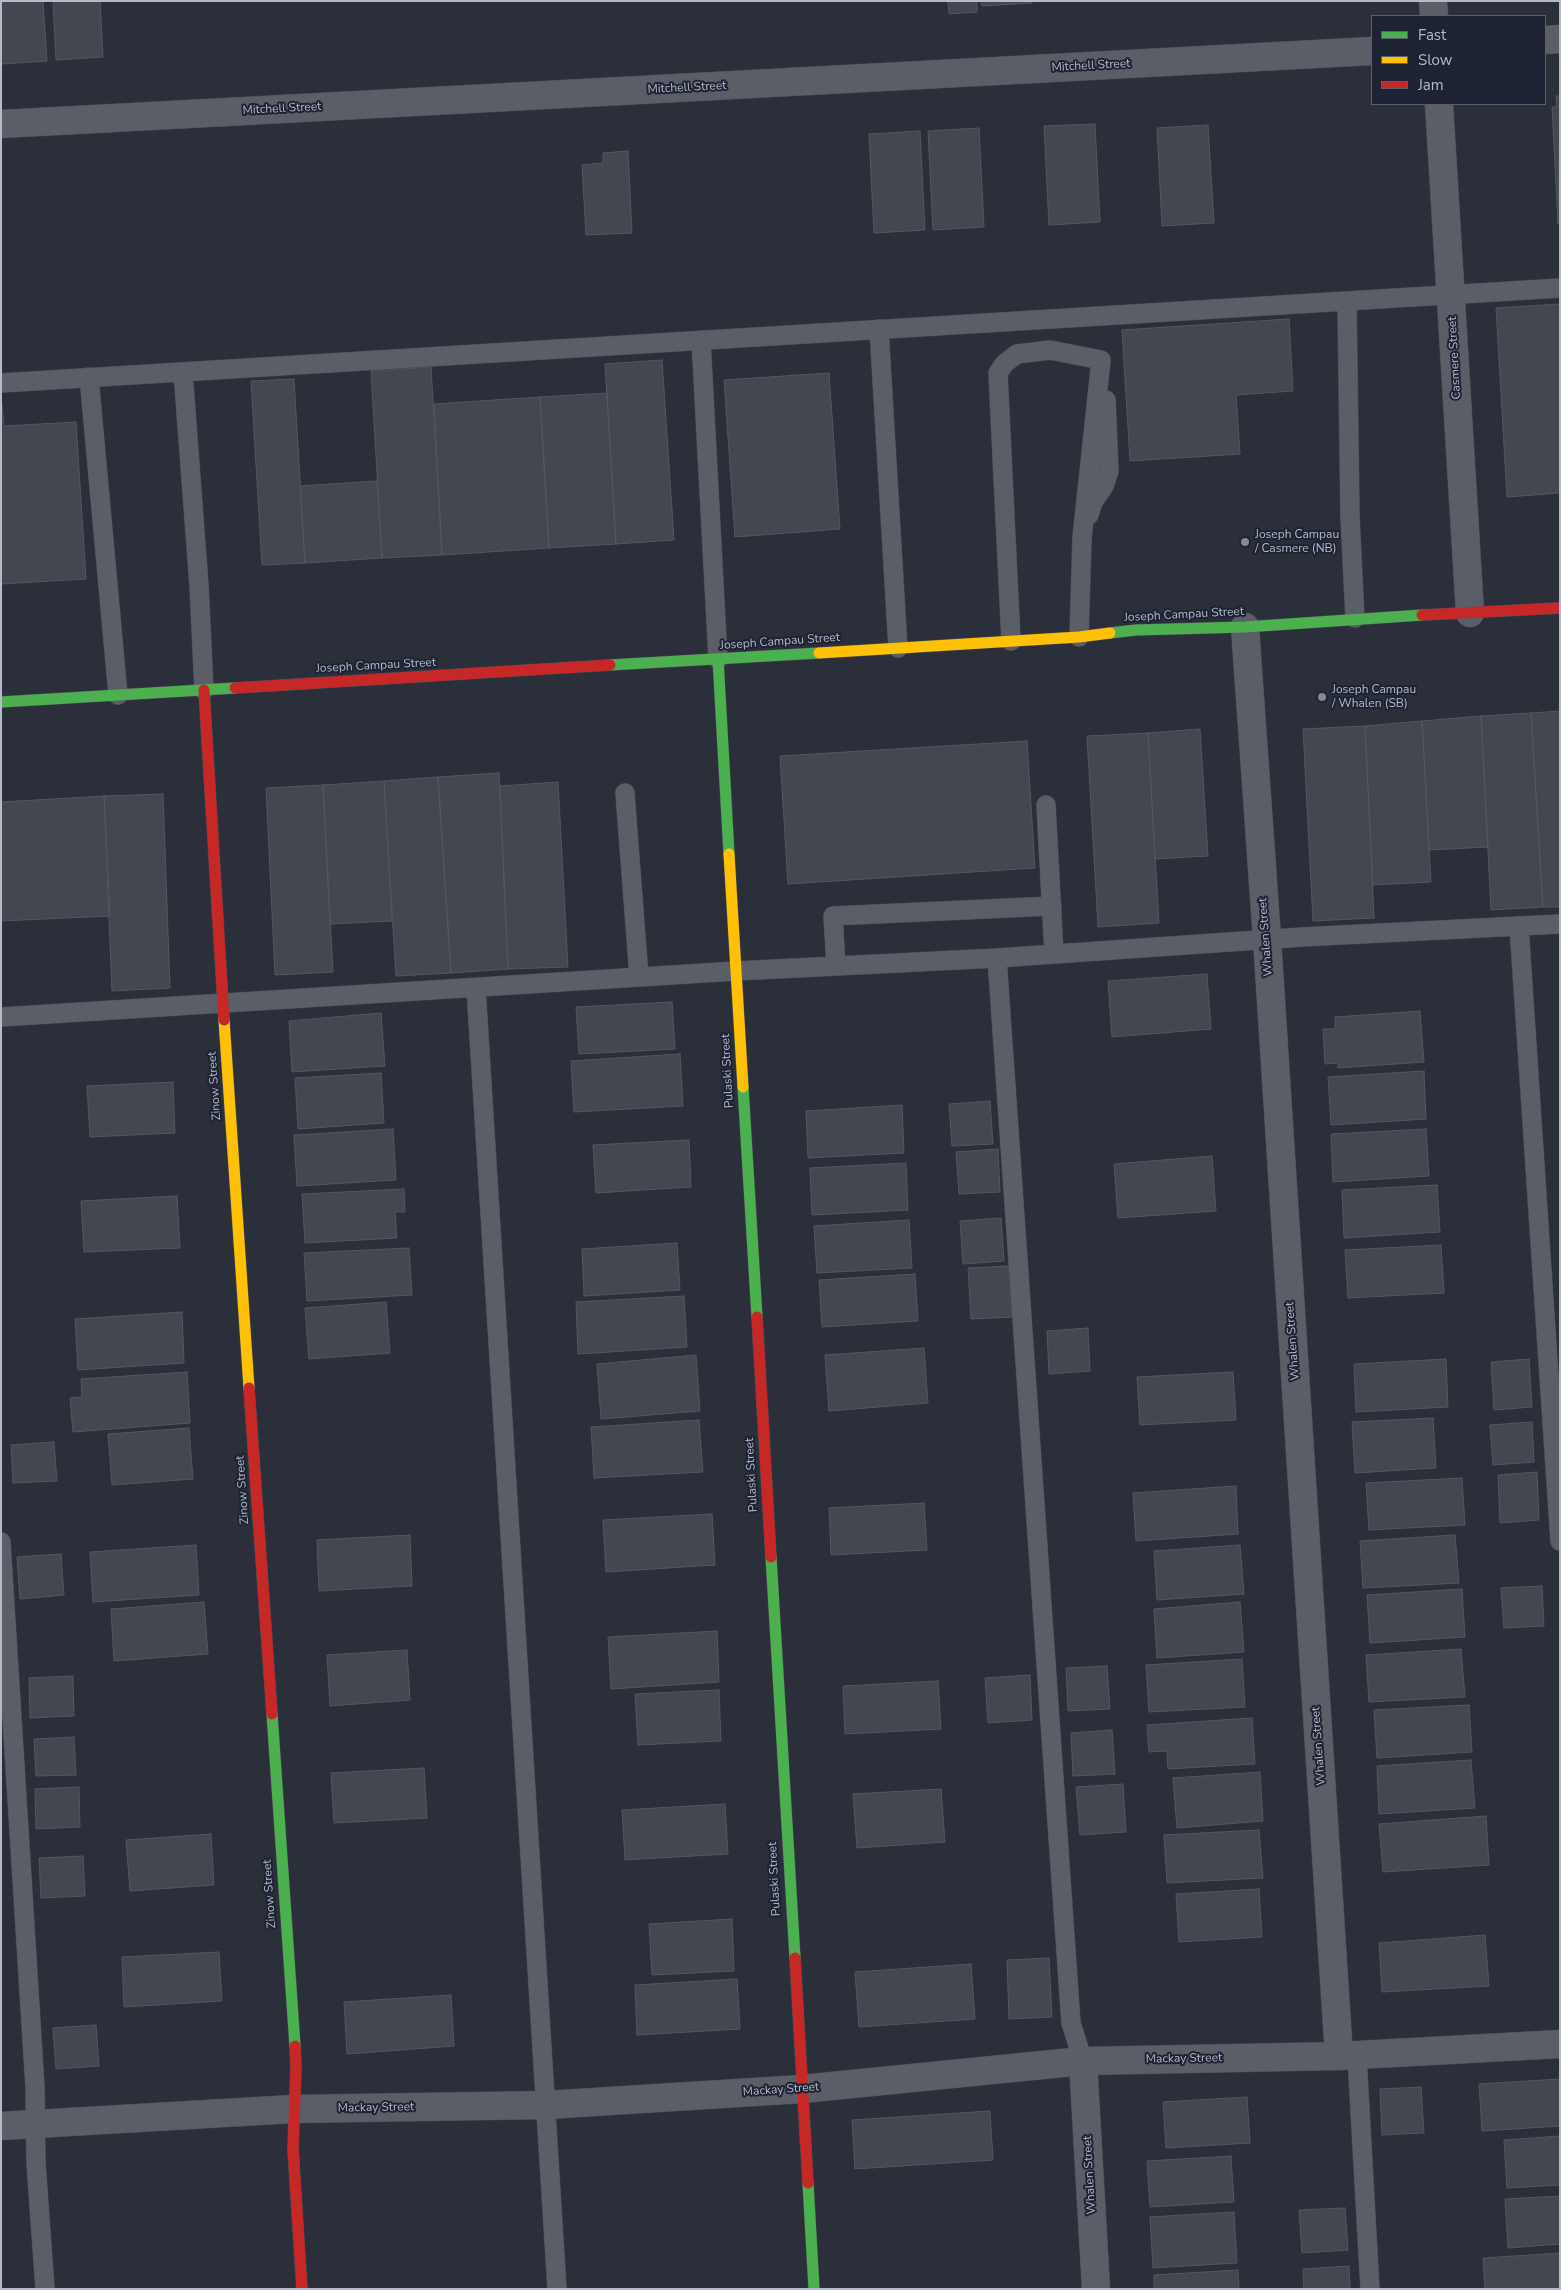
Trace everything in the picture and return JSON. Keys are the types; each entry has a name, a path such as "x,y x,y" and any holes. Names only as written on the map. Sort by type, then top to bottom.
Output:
{"street":[{"path":"1433,1 1434,15"},
{"path":"1546,40 1560,39"},
{"name":"Mitchell Street","path":"1,124 1371,51"},
{"name":"Casmere Street","path":"1440,105 1470,613"},
{"name":"Joseph Campau Street","path":"1,702 1079,637 1136,630 1245,627 1355,618 1560,608"},
{"name":"Whalen Street","path":"1245,627 1348,2056"},
{"name":"Pulaski Street","path":"718,659 814,2289"},
{"name":"Zinow Street","path":"204,690 223,1003 296,2067 293,2109 302,2289"},
{"name":"Mackay Street","path":"1,2126 293,2109 546,2105 802,2089 1084,2061 1348,2056 1560,2044"},
{"name":"Whalen Street","path":"1084,2061 1096,2289"}],"lane":[{"path":"1,382 1560,288"},
{"path":"1347,301 1350,517 1355,618"},
{"path":"1031,320 1033,352"},
{"path":"879,329 898,648"},
{"path":"701,340 718,659"},
{"path":"1011,641 998,373 1005,363 1017,354 1050,350 1101,360 1082,538 1079,637"},
{"path":"183,372 199,586 204,690"},
{"path":"89,377 118,695"},
{"path":"625,793 639,977"},
{"path":"1046,805 1054,954"},
{"path":"836,966 833,916 1052,906"},
{"path":"1,1017 736,971 997,958 1267,939 1560,924"},
{"path":"1519,926 1560,1541"},
{"path":"997,958 1071,2023 1084,2061"},
{"path":"476,988 557,2289"},
{"path":"1,1542 37,2123 36,2163 44,2289"},
{"path":"1348,2056 1370,2289"}],"building":[{"path":"1,1 43,1 47,61 1,64"},
{"path":"53,1 100,1 103,57 56,60"},
{"path":"948,1 977,1 977,12 949,14"},
{"path":"981,1 1032,1 1032,3 982,6"},
{"path":"1556,96 1560,96 1558,224 1552,107 1557,107"},
{"path":"1095,124 1100,222 1049,225 1044,126"},
{"path":"1208,125 1214,223 1162,226 1157,128"},
{"path":"979,128 984,227 933,230 928,131"},
{"path":"920,131 925,230 874,233 869,134"},
{"path":"628,151 632,233 586,235 582,165 603,163 603,153"},
{"path":"1560,304 1560,493 1507,497 1496,308"},
{"path":"1289,319 1293,391 1236,395 1240,454 1130,461 1122,330"},
{"path":"662,360 674,540 616,544 605,364"},
{"path":"431,367 442,555 382,558 371,371"},
{"path":"829,373 840,529 735,537 724,380"},
{"path":"294,379 305,563 262,565 251,381"},
{"path":"607,393 616,544 549,548 540,397"},
{"path":"1,394 4,426 76,422 86,579 1,584"},
{"path":"540,397 549,548 442,555 434,404"},
{"path":"377,481 382,558 305,563 300,486"},
{"path":"1560,711 1560,907 1543,907 1531,713"},
{"path":"1531,713 1543,907 1491,910 1481,716"},
{"path":"1481,716 1488,847 1429,850 1422,721"},
{"path":"1422,721 1431,882 1373,885 1365,726"},
{"path":"1365,726 1374,918 1313,921 1303,729"},
{"path":"1200,729 1208,856 1155,859 1148,733"},
{"path":"1148,733 1159,923 1098,927 1087,736"},
{"path":"1027,741 1035,868 788,884 780,756"},
{"path":"499,773 508,969 451,973 438,777"},
{"path":"438,777 451,973 396,976 384,781"},
{"path":"384,781 392,921 330,924 323,785"},
{"path":"558,782 568,967 508,969 500,786"},
{"path":"323,785 333,972 275,975 266,788"},
{"path":"163,794 170,988 112,991 104,796"},
{"path":"104,796 110,916 1,921 1,802"},
{"path":"1207,974 1211,1029 1112,1037 1108,981"},
{"path":"672,1002 675,1049 579,1054 576,1007"},
{"path":"1420,1011 1424,1062 1338,1068 1338,1063 1325,1064 1323,1029 1335,1029 1335,1017"},
{"path":"381,1013 385,1066 292,1072 289,1021"},
{"path":"680,1054 683,1106 574,1112 571,1061"},
{"path":"1424,1071 1426,1119 1331,1125 1328,1077"},
{"path":"381,1073 384,1123 298,1129 295,1078"},
{"path":"173,1082 175,1133 90,1137 87,1086"},
{"path":"990,1101 993,1144 952,1146 949,1104"},
{"path":"902,1105 904,1153 808,1158 806,1111"},
{"path":"393,1129 396,1180 297,1186 294,1135"},
{"path":"1426,1129 1429,1176 1333,1182 1331,1134"},
{"path":"689,1140 691,1187 596,1193 593,1145"},
{"path":"998,1149 1000,1192 959,1194 956,1152"},
{"path":"1212,1156 1216,1211 1118,1218 1114,1164"},
{"path":"906,1163 908,1210 812,1215 810,1168"},
{"path":"1437,1185 1440,1232 1344,1238 1342,1190"},
{"path":"404,1189 405,1212 395,1212 397,1238 305,1243 302,1194"},
{"path":"177,1196 180,1248 84,1252 81,1201"},
{"path":"1001,1218 1004,1261 963,1264 960,1221"},
{"path":"909,1220 912,1268 817,1273 814,1226"},
{"path":"677,1243 680,1290 584,1296 582,1249"},
{"path":"1441,1245 1444,1293 1348,1298 1345,1250"},
{"path":"409,1248 412,1295 307,1301 304,1253"},
{"path":"1009,1266 1012,1317 971,1319 968,1268"},
{"path":"915,1274 918,1321 822,1327 819,1280"},
{"path":"684,1296 687,1347 578,1354 576,1302"},
{"path":"386,1302 390,1353 309,1359 305,1308"},
{"path":"182,1312 184,1363 78,1370 75,1319"},
{"path":"1088,1328 1090,1371 1049,1374 1047,1331"},
{"path":"924,1348 928,1403 829,1411 825,1355"},
{"path":"696,1355 700,1411 601,1419 597,1364"},
{"path":"1446,1359 1448,1407 1356,1412 1354,1364"},
{"path":"1529,1359 1532,1407 1494,1410 1491,1362"},
{"path":"187,1372 190,1423 73,1432 70,1398 82,1397 81,1379"},
{"path":"1233,1372 1236,1420 1140,1425 1137,1377"},
{"path":"1433,1418 1436,1468 1355,1473 1352,1422"},
{"path":"699,1420 703,1472 594,1478 591,1427"},
{"path":"1532,1422 1534,1462 1493,1465 1490,1425"},
{"path":"189,1428 193,1479 112,1485 108,1434"},
{"path":"54,1442 57,1481 13,1483 11,1445"},
{"path":"1537,1472 1539,1520 1500,1523 1498,1475"},
{"path":"1462,1478 1465,1525 1369,1530 1366,1483"},
{"path":"1236,1486 1238,1534 1136,1541 1133,1493"},
{"path":"924,1503 927,1550 831,1555 829,1508"},
{"path":"712,1514 715,1565 606,1572 603,1520"},
{"path":"410,1535 412,1586 319,1591 317,1540"},
{"path":"1455,1535 1459,1583 1363,1588 1360,1541"},
{"path":"196,1545 199,1595 93,1602 90,1552"},
{"path":"1240,1545 1244,1594 1157,1600 1154,1551"},
{"path":"61,1554 64,1595 20,1599 17,1557"},
{"path":"1542,1586 1544,1626 1504,1628 1501,1588"},
{"path":"1462,1589 1465,1637 1370,1643 1367,1595"},
{"path":"204,1602 208,1654 114,1661 111,1609"},
{"path":"1240,1602 1244,1652 1157,1658 1154,1609"},
{"path":"717,1631 719,1682 611,1689 608,1637"},
{"path":"1461,1649 1465,1697 1369,1702 1366,1655"},
{"path":"407,1650 410,1700 330,1706 327,1655"},
{"path":"1242,1659 1245,1707 1149,1712 1146,1665"},
{"path":"1107,1666 1110,1709 1068,1711 1066,1668"},
{"path":"1030,1675 1032,1720 988,1723 985,1678"},
{"path":"73,1676 74,1716 30,1718 29,1678"},
{"path":"938,1681 941,1729 845,1734 843,1686"},
{"path":"719,1690 721,1741 638,1745 635,1694"},
{"path":"1469,1705 1472,1752 1377,1758 1374,1710"},
{"path":"1252,1718 1255,1764 1168,1769 1167,1751 1149,1752 1147,1725"},
{"path":"1112,1730 1115,1774 1073,1776 1071,1733"},
{"path":"74,1737 76,1775 36,1776 34,1739"},
{"path":"1471,1760 1475,1808 1379,1814 1377,1766"},
{"path":"424,1768 427,1818 334,1823 331,1773"},
{"path":"1260,1772 1263,1821 1177,1828 1173,1778"},
{"path":"1123,1784 1126,1832 1080,1835 1076,1787"},
{"path":"79,1787 80,1827 36,1829 35,1789"},
{"path":"941,1789 945,1842 857,1848 853,1794"},
{"path":"725,1804 728,1854 625,1860 622,1810"},
{"path":"1486,1816 1489,1865 1383,1872 1379,1824"},
{"path":"1259,1830 1263,1878 1167,1883 1164,1835"},
{"path":"211,1834 214,1885 130,1891 126,1840"},
{"path":"83,1856 85,1896 41,1898 39,1858"},
{"path":"1259,1889 1262,1937 1179,1942 1176,1894"},
{"path":"732,1919 734,1971 652,1975 649,1924"},
{"path":"1485,1935 1489,1986 1382,1992 1379,1943"},
{"path":"219,1952 222,2001 124,2007 122,1957"},
{"path":"1049,1958 1052,2017 1009,2019 1007,1960"},
{"path":"971,1964 975,2019 859,2027 855,1972"},
{"path":"737,1979 740,2029 637,2035 635,1985"},
{"path":"451,1995 454,2046 347,2054 344,2002"},
{"path":"96,2025 99,2066 56,2069 53,2028"},
{"path":"1560,2079 1560,2126 1482,2131 1479,2084"},
{"path":"1421,2087 1424,2133 1382,2135 1380,2089"},
{"path":"1247,2097 1250,2143 1166,2148 1163,2102"},
{"path":"990,2111 993,2160 855,2169 852,2120"},
{"path":"1560,2136 1560,2185 1507,2188 1504,2140"},
{"path":"1231,2156 1234,2202 1150,2207 1147,2161"},
{"path":"1560,2196 1560,2244 1508,2248 1505,2199"},
{"path":"1345,2208 1348,2250 1302,2253 1299,2210"},
{"path":"1234,2212 1237,2263 1153,2268 1150,2217"},
{"path":"1560,2253 1560,2289 1485,2289 1483,2258"},
{"path":"1349,2266 1350,2289 1304,2289 1303,2269"},
{"path":"1238,2270 1239,2289 1154,2289 1154,2275"}],"traffic: fast":[{"path":"1110,633 1136,630 1245,627 1422,615"},
{"path":"610,665 819,653"},
{"path":"718,659 729,854"},
{"path":"1,702 235,688"},
{"path":"743,1087 757,1317"},
{"path":"771,1557 795,1958"},
{"path":"272,1714 295,2046"},
{"path":"808,2183 814,2289"}],"traffic: slow":[{"path":"819,653 1079,637 1110,633"},
{"path":"729,854 743,1087"},
{"path":"224,1020 249,1388"}],"traffic: jam":[{"path":"1422,615 1560,608"},
{"path":"235,688 610,665"},
{"path":"204,690 224,1020"},
{"path":"757,1317 771,1557"},
{"path":"249,1388 272,1714"},
{"path":"795,1958 808,2183"},
{"path":"295,2046 293,2149 302,2289"}],"place":[{"name":"Joseph Campau / Casmere (NB)","path":"1245,542"},
{"name":"Joseph Campau / Whalen (SB)","path":"1322,697"}]}
